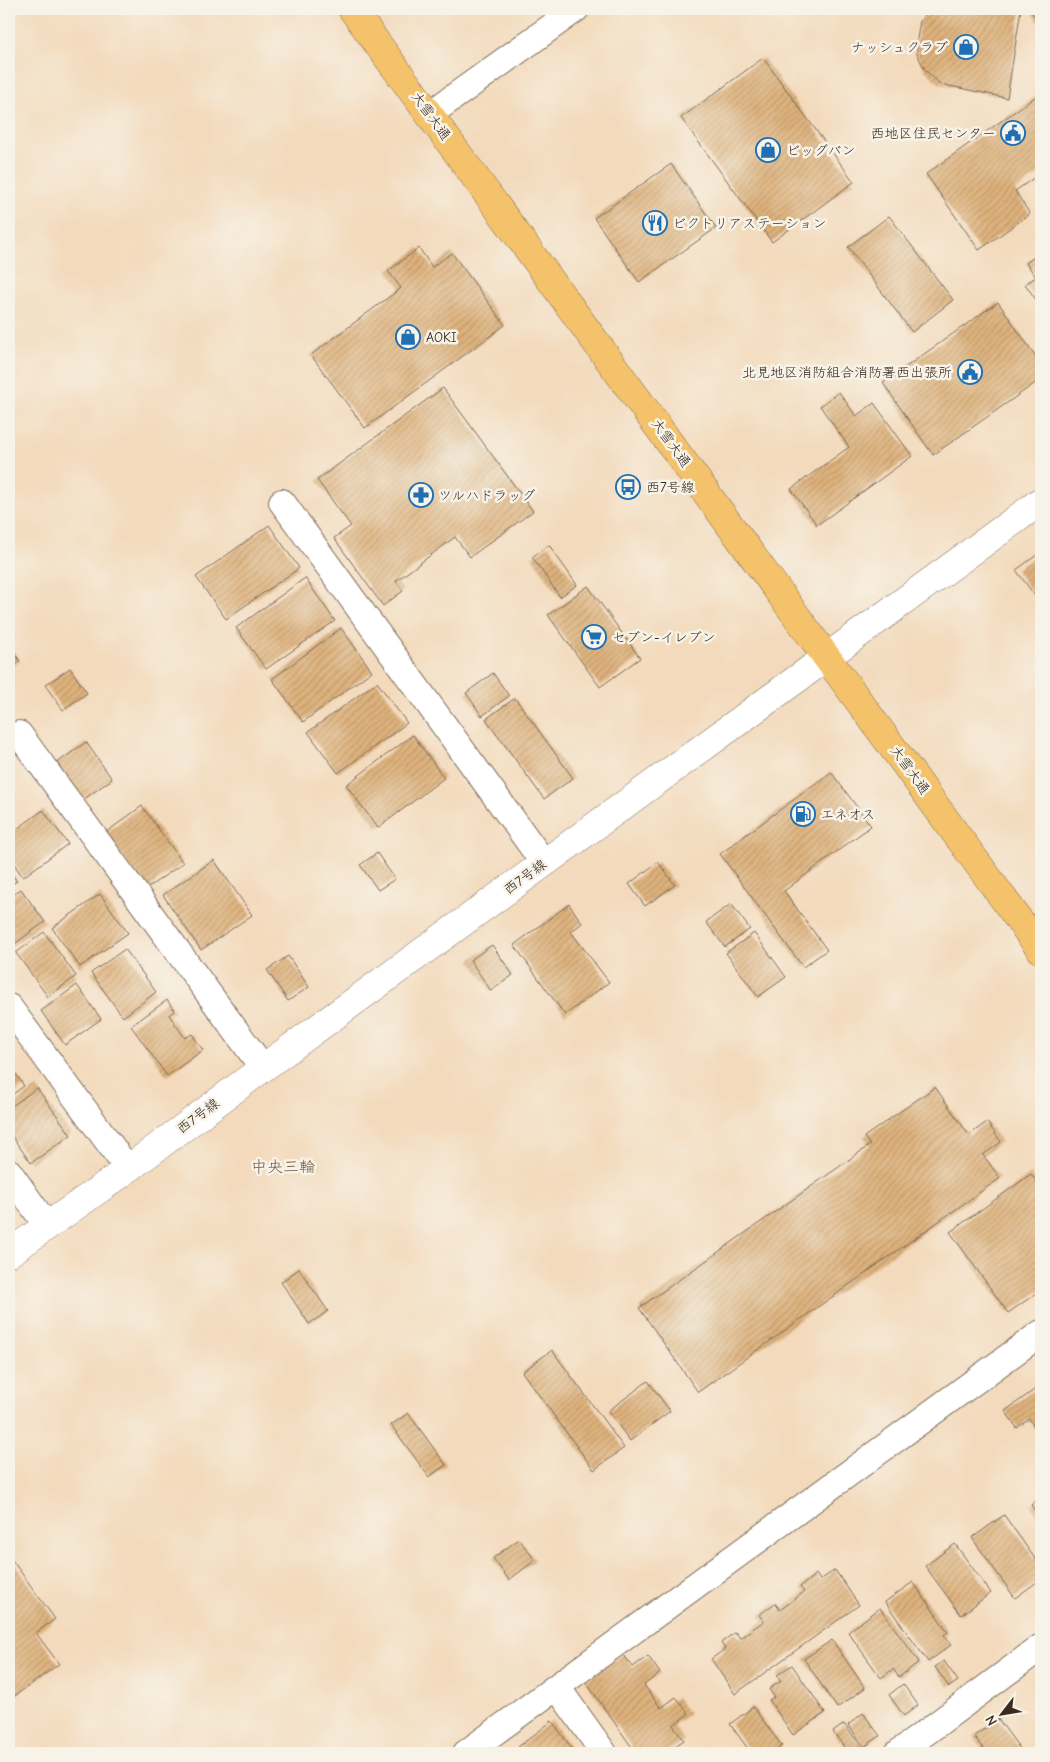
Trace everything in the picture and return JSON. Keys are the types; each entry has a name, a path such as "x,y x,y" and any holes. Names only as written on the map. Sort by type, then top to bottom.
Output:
{"highway":[{"name":"大雪大通","path":"352,9 1041,950"}],"street":[{"path":"430,114 576,9"},
{"name":"西7号線","path":"9,1253 128,1170 263,1068 1041,501"},
{"path":"282,502 544,863"},
{"path":"19,734 263,1068"},
{"path":"9,1006 128,1170"},
{"path":"9,1172 47,1226"},
{"path":"466,1753 1041,1333"},
{"path":"898,1753 1041,1647"},
{"path":"557,1687 604,1753"}],"building":[{"name":"ナッシュクラブ","path":"930,9 1021,9 1007,98 940,84 925,70 917,54 917,39 920,21"},
{"path":"1041,9 1041,25 1032,13"},
{"name":"ビッグバン","path":"763,58 854,182 772,242 681,118"},
{"name":"西地区住民センター","path":"1041,93 1041,173 1015,191 1030,214 979,250 926,174"},
{"name":"ビクトリアステーション","path":"671,164 716,228 639,282 594,218"},
{"path":"889,216 953,300 912,332 848,247"},
{"path":"419,248 432,267 452,253 505,325 365,428 311,355 401,288 388,271"},
{"path":"1041,252 1041,307 1025,284 1036,277 1026,263"},
{"name":"北見地区消防組合消防署西出張所","path":"998,302 1041,364 1041,379 933,455 883,383"},
{"path":"443,388 533,511 470,557 455,537 396,581 403,591 383,606 334,538 351,526 317,480"},
{"path":"839,392 856,416 874,403 912,456 817,525 791,489 849,447 820,406"},
{"path":"269,525 299,568 226,619 196,577"},
{"path":"549,545 577,585 560,597 532,557"},
{"path":"1041,552 1041,604 1016,570"},
{"path":"305,578 335,621 266,669 236,628"},
{"name":"セブン-イレブン","path":"588,586 640,658 600,687 548,615"},
{"path":"341,628 372,671 303,722 272,679"},
{"path":"12,649 20,661 9,669 9,651"},
{"path":"70,668 87,693 63,710 45,685"},
{"path":"493,673 509,696 482,716 466,693"},
{"path":"377,682 407,723 338,773 308,732"},
{"path":"515,698 573,778 544,799 486,719"},
{"path":"413,735 444,778 378,828 346,785"},
{"path":"86,742 112,779 83,800 57,763"},
{"path":"831,772 871,826 784,891 827,950 803,967 720,854"},
{"path":"142,806 183,863 146,889 105,833"},
{"path":"43,810 68,844 23,877 9,857 9,835"},
{"path":"377,853 395,879 378,890 360,865"},
{"path":"214,860 252,915 201,950 163,895"},
{"path":"658,862 675,885 645,906 629,884"},
{"path":"9,870 17,881 9,886"},
{"path":"21,889 45,922 9,948 9,897"},
{"path":"100,894 128,933 80,967 52,928"},
{"path":"569,904 582,923 571,932 609,982 565,1015 514,945"},
{"path":"731,904 750,929 725,947 706,922"},
{"path":"44,932 76,976 48,997 16,953"},
{"path":"754,933 786,977 758,997 726,953"},
{"path":"492,945 513,975 491,991 470,960"},
{"path":"125,949 156,992 123,1017 91,973"},
{"path":"288,956 309,987 288,1001 267,970"},
{"path":"77,985 101,1019 65,1045 41,1011"},
{"path":"167,1000 175,1011 169,1015 185,1038 192,1034 203,1050 167,1076 131,1026"},
{"path":"9,1064 24,1086 9,1097"},
{"path":"935,1087 969,1135 987,1122 1001,1142 983,1155 1000,1178 698,1392 639,1308 870,1145 864,1137"},
{"path":"37,1088 71,1135 31,1163 9,1132 9,1108"},
{"path":"1031,1174 1041,1188 1041,1290 1008,1313 950,1232"},
{"path":"299,1269 328,1311 309,1324 281,1282"},
{"path":"552,1350 624,1448 594,1470 522,1372"},
{"path":"648,1381 670,1411 630,1441 608,1411"},
{"path":"1041,1385 1041,1436 1029,1419 1017,1428 1005,1411"},
{"path":"408,1413 446,1465 429,1477 391,1425"},
{"path":"1041,1497 1041,1520 1031,1505"},
{"path":"1004,1515 1041,1567 1041,1579 1015,1598 972,1538"},
{"path":"519,1539 535,1560 509,1580 493,1558"},
{"path":"955,1544 991,1593 961,1615 925,1566"},
{"path":"9,1556 55,1619 36,1633 59,1664 9,1700"},
{"path":"835,1570 859,1605 735,1694 711,1659 725,1649 721,1643 735,1632 740,1638 764,1621 759,1615 775,1603 780,1610 804,1592 800,1587 816,1574 820,1580"},
{"path":"913,1582 948,1632 944,1635 951,1645 928,1662 885,1602"},
{"path":"880,1608 919,1662 899,1677 893,1669 881,1678 848,1632"},
{"path":"832,1640 865,1688 837,1708 804,1659"},
{"path":"623,1654 633,1667 648,1656 660,1673 644,1685 661,1708 676,1697 689,1714 673,1725 684,1740 665,1753 636,1753 585,1681"},
{"path":"944,1661 958,1681 949,1687 935,1667"},
{"path":"792,1665 825,1713 793,1735 769,1700 774,1697 769,1689 781,1681 777,1675"},
{"path":"903,1684 918,1705 904,1716 889,1695"},
{"path":"753,1707 782,1746 772,1753 751,1753 730,1724"},
{"path":"863,1713 880,1736 864,1747 848,1725"},
{"path":"998,1719 1021,1750 1017,1753 986,1753 974,1736"},
{"path":"552,1721 575,1753 523,1753 518,1747"},
{"path":"844,1724 862,1748 855,1753 849,1753 833,1732"}],"place":[{"name":"ナッシュクラブ","path":"966,47"},
{"name":"西地区住民センター","path":"1013,133"},
{"name":"ビッグバン","path":"768,150"},
{"name":"ビクトリアステーション","path":"655,223"},
{"name":"AOKI","path":"408,337"},
{"name":"北見地区消防組合消防署西出張所","path":"970,372"},
{"name":"西7号線","path":"628,487"},
{"name":"ツルハドラッグ","path":"421,495"},
{"name":"セブン-イレブン","path":"594,637"},
{"name":"エネオス","path":"803,814"}],"district":[{"name":"中央三輪","path":"283,1167"}]}
